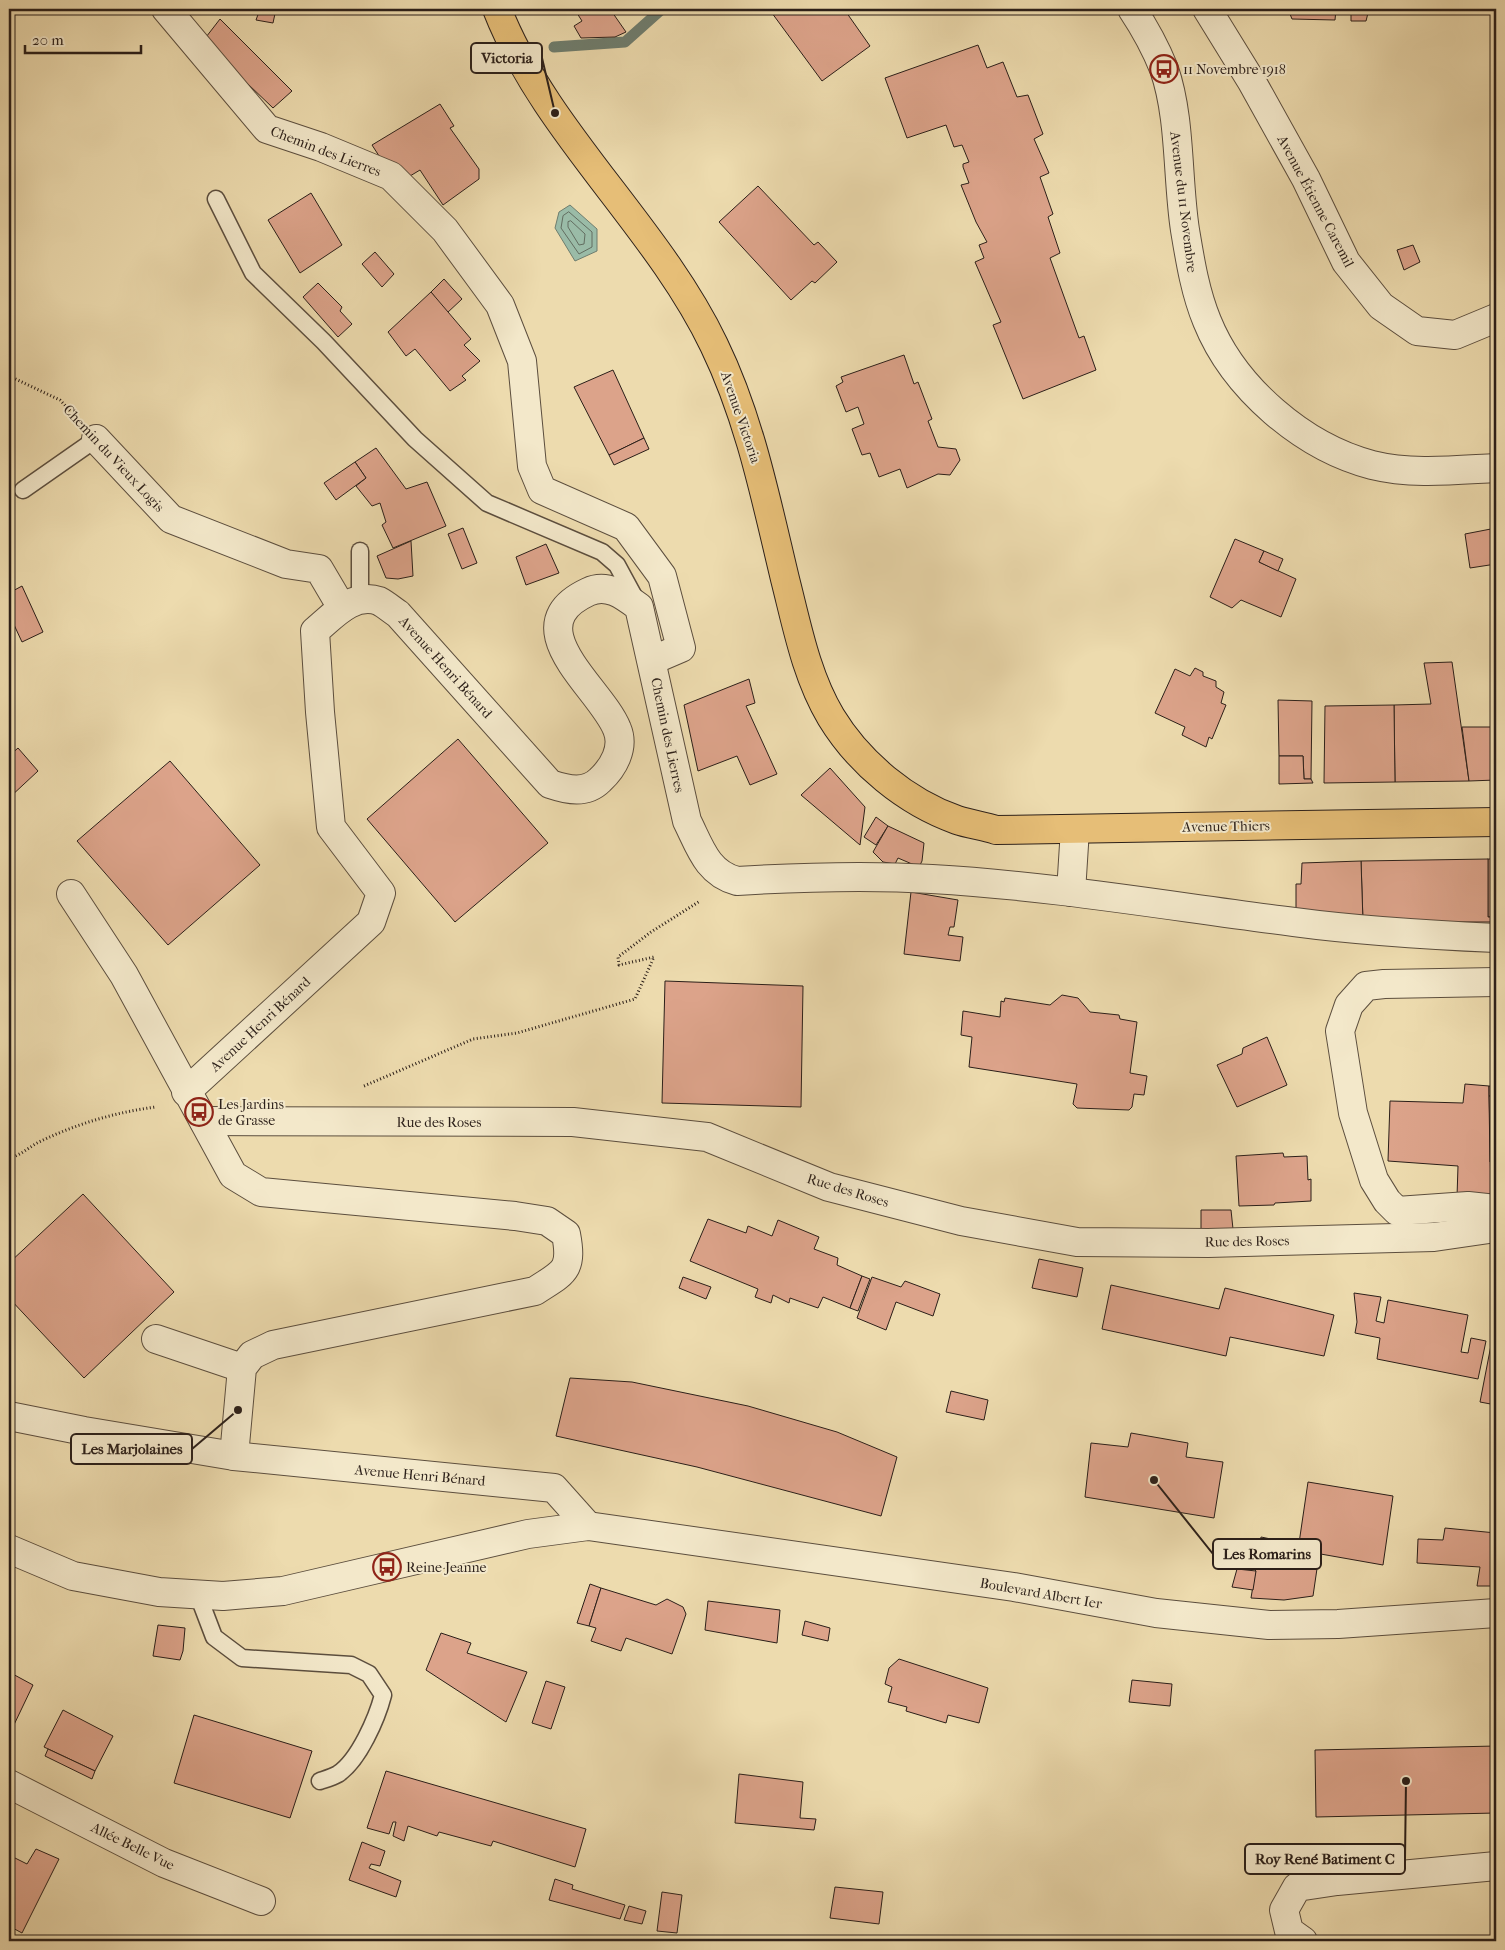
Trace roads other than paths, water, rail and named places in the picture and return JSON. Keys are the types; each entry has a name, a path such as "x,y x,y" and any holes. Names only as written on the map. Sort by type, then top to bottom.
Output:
{"main road":[{"name":"Avenue Victoria","path":"497,9 521,60 555,113 688,296 713,342 733,385 756,459 800,638 813,678 831,716 851,744 880,775 918,802 956,820"},
{"name":"Avenue Thiers","path":"956,820 996,830 1496,822"}],"street":[{"name":"Chemin des Lierres","path":"166,9 267,129 321,147 391,176 445,230 500,305 522,361 532,466 542,490 626,527 662,576 681,648 652,660 687,821 702,853 723,877 737,881 826,876 933,879 1071,892"},
{"name":"Avenue du 11 Novembre","path":"1132,9 1164,69 1173,111 1185,229 1196,286 1208,323 1226,355 1253,393 1286,423 1328,450 1373,465 1420,471 1496,468"},
{"name":"Avenue Étienne Caremil","path":"1207,9 1252,82 1306,179 1346,262 1381,306 1416,330 1455,335 1496,318"},
{"name":"Chemin du Vieux Logis","path":"96,439 171,519 286,564 319,569 351,603"},
{"name":"Avenue Henri Bénard","path":"195,1106 371,922 381,893 331,827 320,712 316,631 351,603 378,601 398,614 550,784 570,791 593,787 610,770 619,751 618,730 558,642 557,624 566,609 580,596 597,588 620,592 639,607"},
{"path":"639,607 652,660"},
{"path":"1075,829 1071,892 1296,923 1401,934 1496,938"},
{"path":"71,894 124,975 233,1175 261,1192 547,1221 566,1234 570,1256 562,1274 535,1291 273,1344 252,1355 242,1368 234,1456"},
{"path":"1496,982 1366,986 1348,1005 1340,1031 1353,1113 1374,1180 1387,1201 1397,1212 1468,1206 1496,1209"},
{"name":"Rue des Roses","path":"195,1106 572,1122 707,1137 829,1187 961,1221 1077,1242 1208,1243 1434,1237 1496,1228"},
{"path":"156,1339 242,1368"},
{"name":"Avenue Henri Bénard","path":"9,1416 84,1431 234,1456 554,1488 588,1526"},
{"name":"Boulevard Albert Ier","path":"9,1548 73,1576 159,1592 223,1596 282,1591 528,1534 588,1526 1014,1587 1156,1613 1269,1624 1338,1624 1496,1613"},
{"name":"Allée Belle Vue","path":"9,1784 164,1862 261,1901"},
{"path":"1303,1941 1289,1932 1284,1910 1297,1888 1337,1881 1496,1866"}],"lane":[{"path":"216,200 252,273 324,342 415,439 487,503 602,552 618,565 639,607"},
{"path":"23,490 96,439"},
{"path":"351,603 360,551"},
{"path":"198,1595 214,1638 242,1658 351,1665 369,1674 383,1695 378,1714 356,1754 339,1773 320,1781"}],"water":[{"path":"570,205 597,229 597,251 575,261 555,228 559,212"}],"waterway":[{"path":"554,47 625,42 662,9"}],"place":[{"name":"11 Novembre 1918","path":"1164,69"},
{"name":"Victoria","path":"555,113"},
{"name":"Les Jardins de Grasse","path":"199,1112"},
{"name":"Les Marjolaines","path":"238,1410"},
{"name":"Les Romarins","path":"1154,1480"},
{"name":"Reine Jeanne","path":"387,1567"},
{"name":"Roy René Batiment C","path":"1406,1781"}]}
